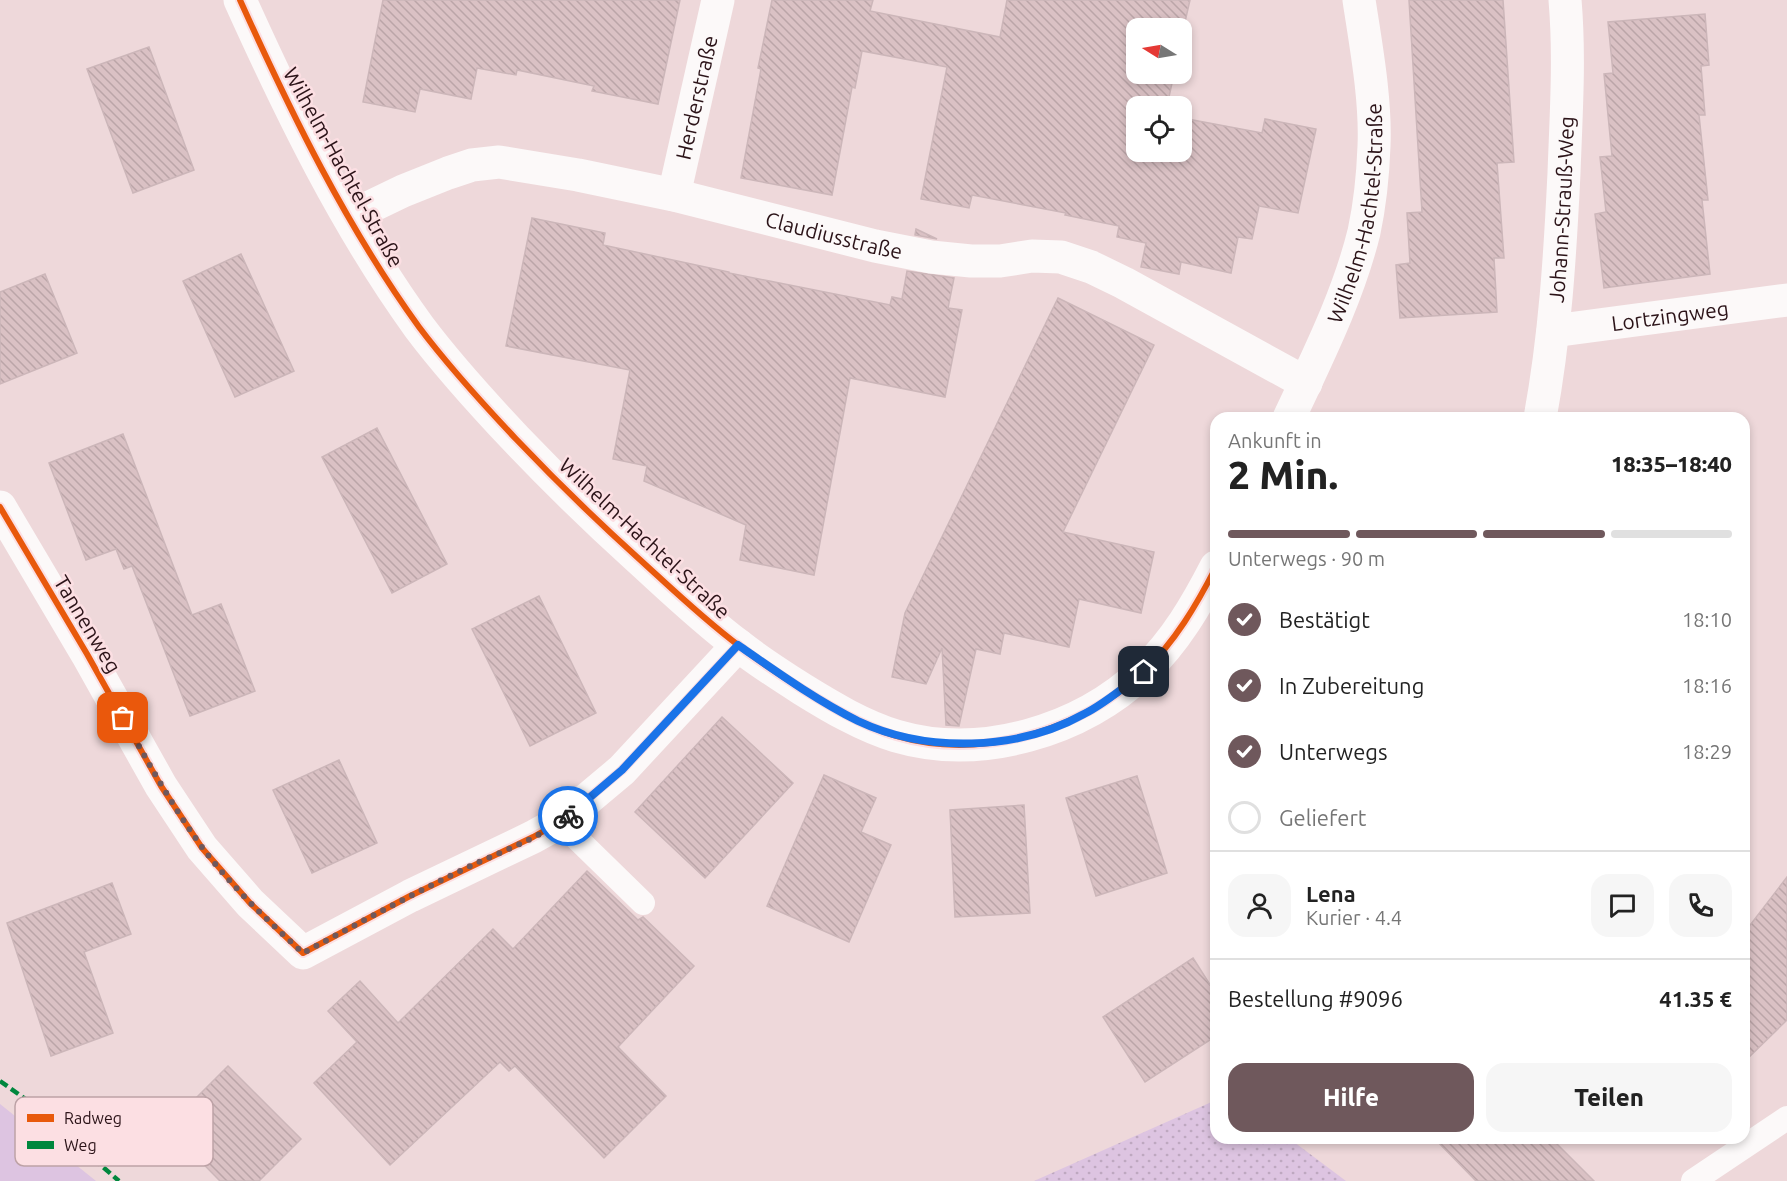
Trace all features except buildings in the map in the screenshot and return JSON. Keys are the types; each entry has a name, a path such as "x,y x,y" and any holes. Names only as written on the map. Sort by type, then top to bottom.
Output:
{"street":[{"name":"Wilhelm-Hachtel-Straße","path":"240,0 309,146 348,217 419,326 454,372 534,458 612,535 738,645 819,700 859,721 897,736 938,743 972,744 1011,739 1052,729 1084,714 1113,696 1144,672 1191,613 1210,578"},
{"name":"Herderstraße","path":"674,195 718,0"},
{"name":"Wilhelm-Hachtel-Straße","path":"1292,412 1334,320 1349,280 1364,232 1371,190 1374,143 1372,100 1359,0"},
{"name":"Johann-Strauß-Weg","path":"1541,412 1553,331 1565,136 1568,30 1565,0"},
{"name":"Claudiusstraße","path":"348,217 403,190 448,172 472,165 498,162 578,175 674,195 875,246 931,256 971,261 1032,256 1061,257 1091,267 1124,283 1306,383"},
{"name":"Lortzingweg","path":"1553,331 1787,300"},
{"name":"Tannenweg","path":"0,507 87,654 161,786 202,848 250,903 303,953 410,896 560,822"},
{"path":"560,822 622,770 738,645"}],"lane":[{"path":"560,822 643,903"},
{"path":"1750,1143 1787,1118"},
{"path":"1693,1181 1748,1144"}],"shaded area":[{"path":"1210,1103 1210,1144 1297,1144 1346,1181 1034,1181"},
{"path":"0,1104 15,1116 15,1166 77,1166 96,1181 0,1181"}],"marked path":[{"path":"0,1081 23,1097"},
{"path":"102,1166 119,1181"}],"cycle path":[{"path":"240,0 279,85 344,209 392,289 442,356 545,469 674,591 746,651 824,703 884,732 928,743 962,745 995,742 1060,725 1091,710 1119,692 1144,671 1166,648 1210,578"},
{"path":"0,507 87,654 161,786 202,848 250,903 303,953 410,896 560,822 622,770 738,645"}],"way so far":[{"path":"123,718 161,786 202,848 250,903 303,953 410,896 533,837 568,816"}],"route":[{"path":"568,816 622,770 738,645 819,700 859,721 897,736 938,743 972,744 1011,739 1052,729 1084,714 1113,696 1144,672"}]}
